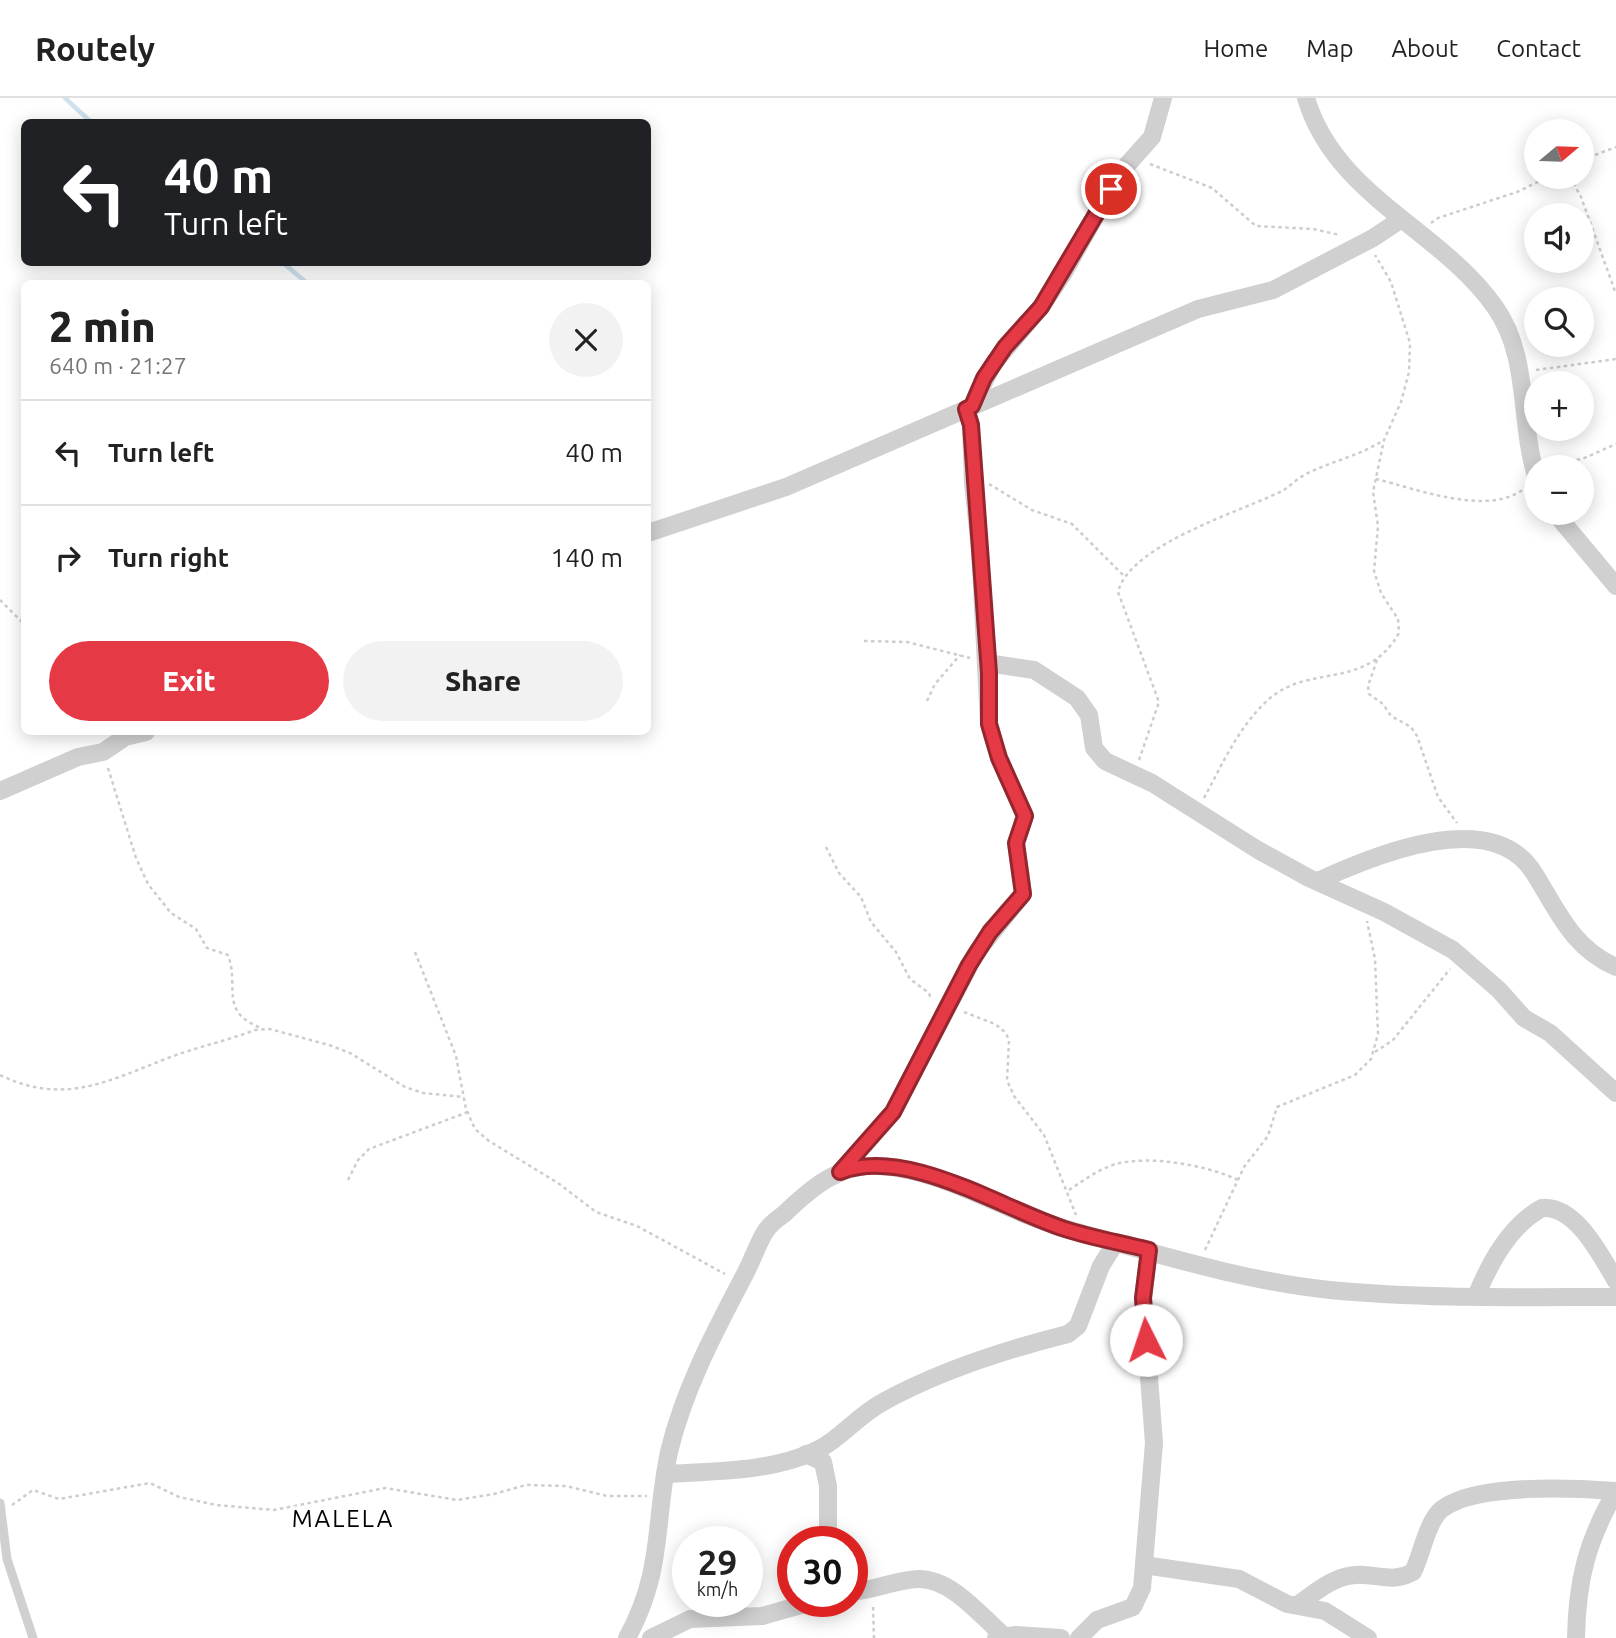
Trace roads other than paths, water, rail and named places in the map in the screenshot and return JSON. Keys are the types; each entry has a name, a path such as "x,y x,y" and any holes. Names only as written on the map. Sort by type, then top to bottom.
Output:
{"street":[{"path":"840,1172 893,1112 947,1006 990,932 1023,894 1016,843 1025,816 999,758 989,724 969,407 1005,347 1041,307 1129,161 1152,137 1163,98"},
{"path":"1306,98 1318,131 1331,152 1356,181 1472,277 1496,307 1506,324 1519,369 1531,455"},
{"path":"651,532 786,487 1198,309 1273,290 1363,243 1400,220"},
{"path":"1565,525 1616,586"},
{"path":"987,662 1034,670 1077,698 1089,715 1098,755 1135,774 1258,850 1362,901 1461,956 1499,990 1524,1018 1550,1033 1616,1093"},
{"path":"0,791 78,757 103,752 122,738 134,735"},
{"path":"1318,881 1390,852 1465,838 1476,840 1506,849 1524,859 1566,930 1592,955 1616,968"},
{"path":"632,1635 651,1582 659,1549 661,1496 665,1474 691,1386 765,1231 806,1192 852,1167 880,1166 924,1174 1082,1233 1252,1277 1327,1290 1476,1296 1616,1297"},
{"path":"1476,1296 1501,1248 1519,1225 1542,1208 1562,1211 1575,1223 1616,1281"},
{"path":"665,1474 758,1466 806,1454 836,1440 880,1404 931,1379 988,1357 1068,1334 1078,1325 1101,1266 1116,1242"},
{"path":"1079,1638 1097,1620 1133,1607 1137,1602 1144,1565 1154,1443 1143,1298 1149,1250"},
{"path":"806,1454 823,1462 828,1476 828,1526"},
{"path":"1299,1604 1332,1580 1362,1574 1393,1580 1413,1572 1424,1550 1430,1524 1441,1510 1470,1497 1537,1489 1616,1491 1599,1521 1583,1562 1576,1638"},
{"path":"1144,1565 1239,1579 1287,1604 1299,1604 1325,1611 1368,1638"},
{"path":"868,1590 918,1579 934,1581 962,1600 1000,1637 1061,1638"},
{"path":"651,1638 690,1619 762,1616 777,1612"}],"lane":[{"path":"1,1507 7,1559 33,1638"}],"waterway":[{"path":"65,98 88,119"},
{"path":"287,266 303,280"}],"district":[{"name":"MALELA","path":"343,1519"}]}
